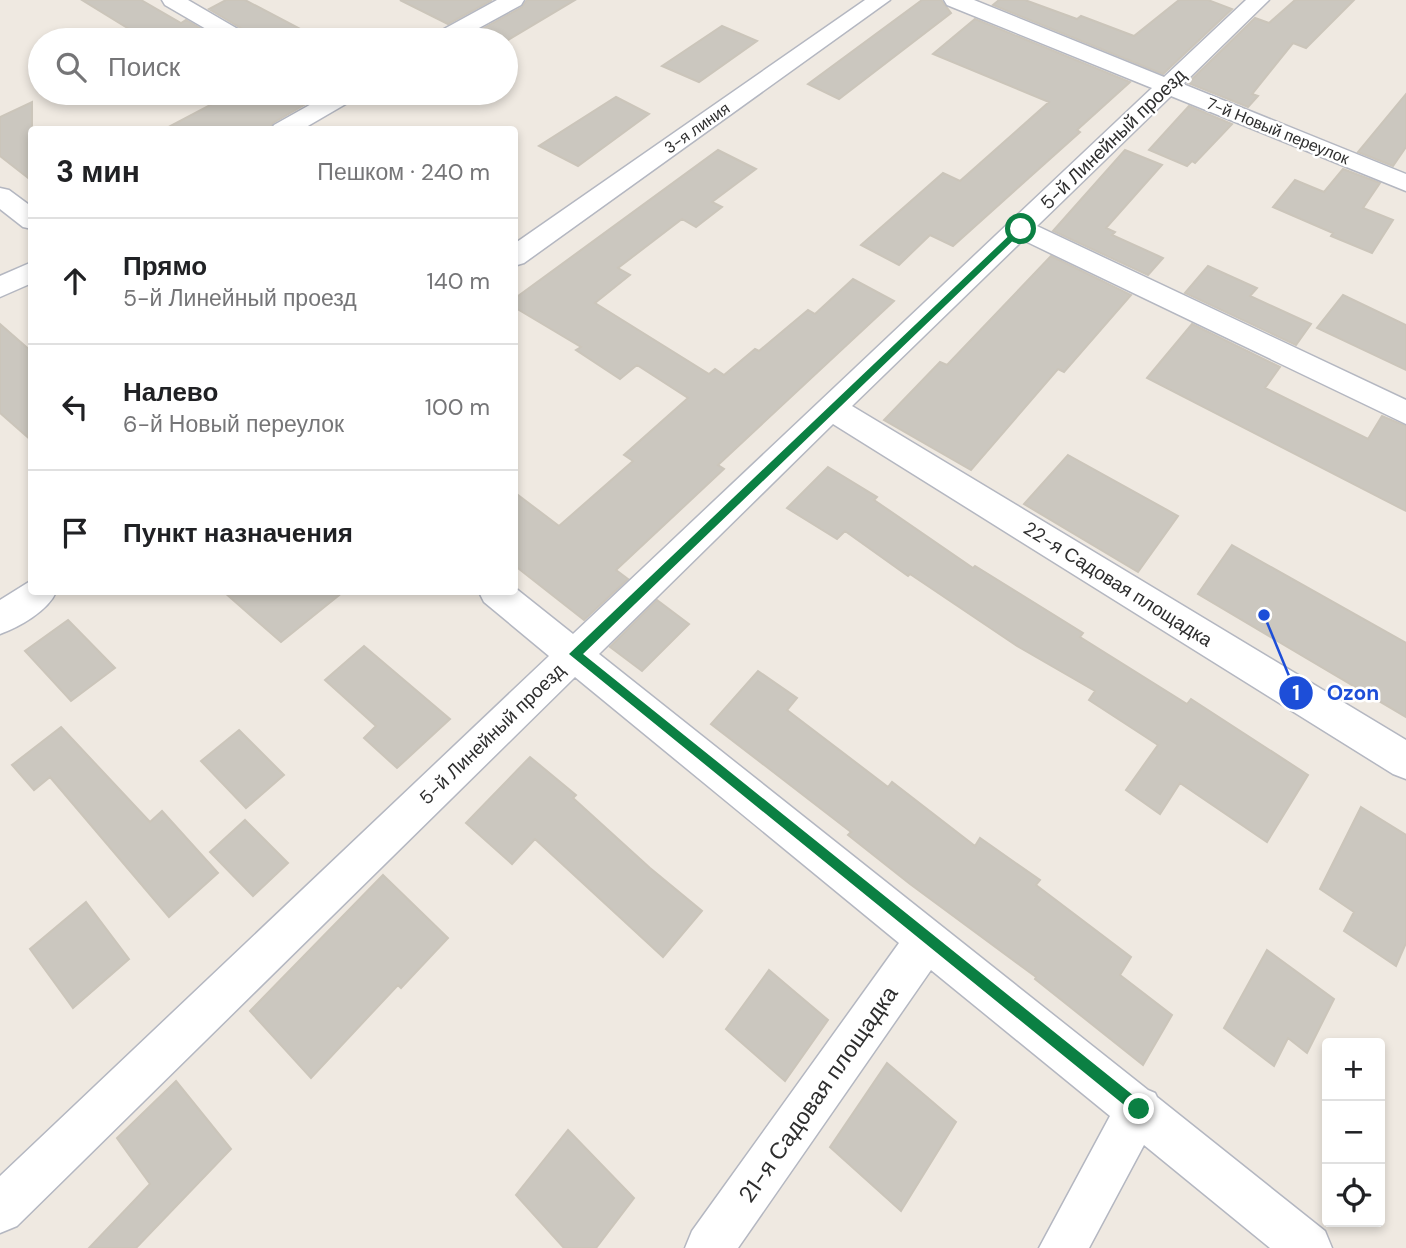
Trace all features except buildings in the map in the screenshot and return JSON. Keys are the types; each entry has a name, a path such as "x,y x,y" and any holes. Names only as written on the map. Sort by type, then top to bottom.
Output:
{"street":[{"path":"173,0 220,28"},
{"name":"3-я линия","path":"518,254 879,0"},
{"name":"7-й Новый переулок","path":"955,0 1406,183"},
{"name":"5-й Линейный проезд","path":"0,1209 1258,0"},
{"path":"461,28 506,1"},
{"path":"289,126 322,105"},
{"path":"0,196 28,218"},
{"path":"1021,229 1406,413"},
{"path":"0,288 28,273"},
{"name":"22-я Садовая площадка","path":"831,408 1406,761"},
{"path":"0,619 35,595"},
{"path":"500,595 1308,1248"},
{"name":"21-я Садовая площадка","path":"709,1248 927,940"},
{"path":"1063,1248 1139,1109"}],"place":[{"name":"Ozon","path":"1264,615"}],"route":[{"path":"1021,229 575,654 1139,1109"}]}
